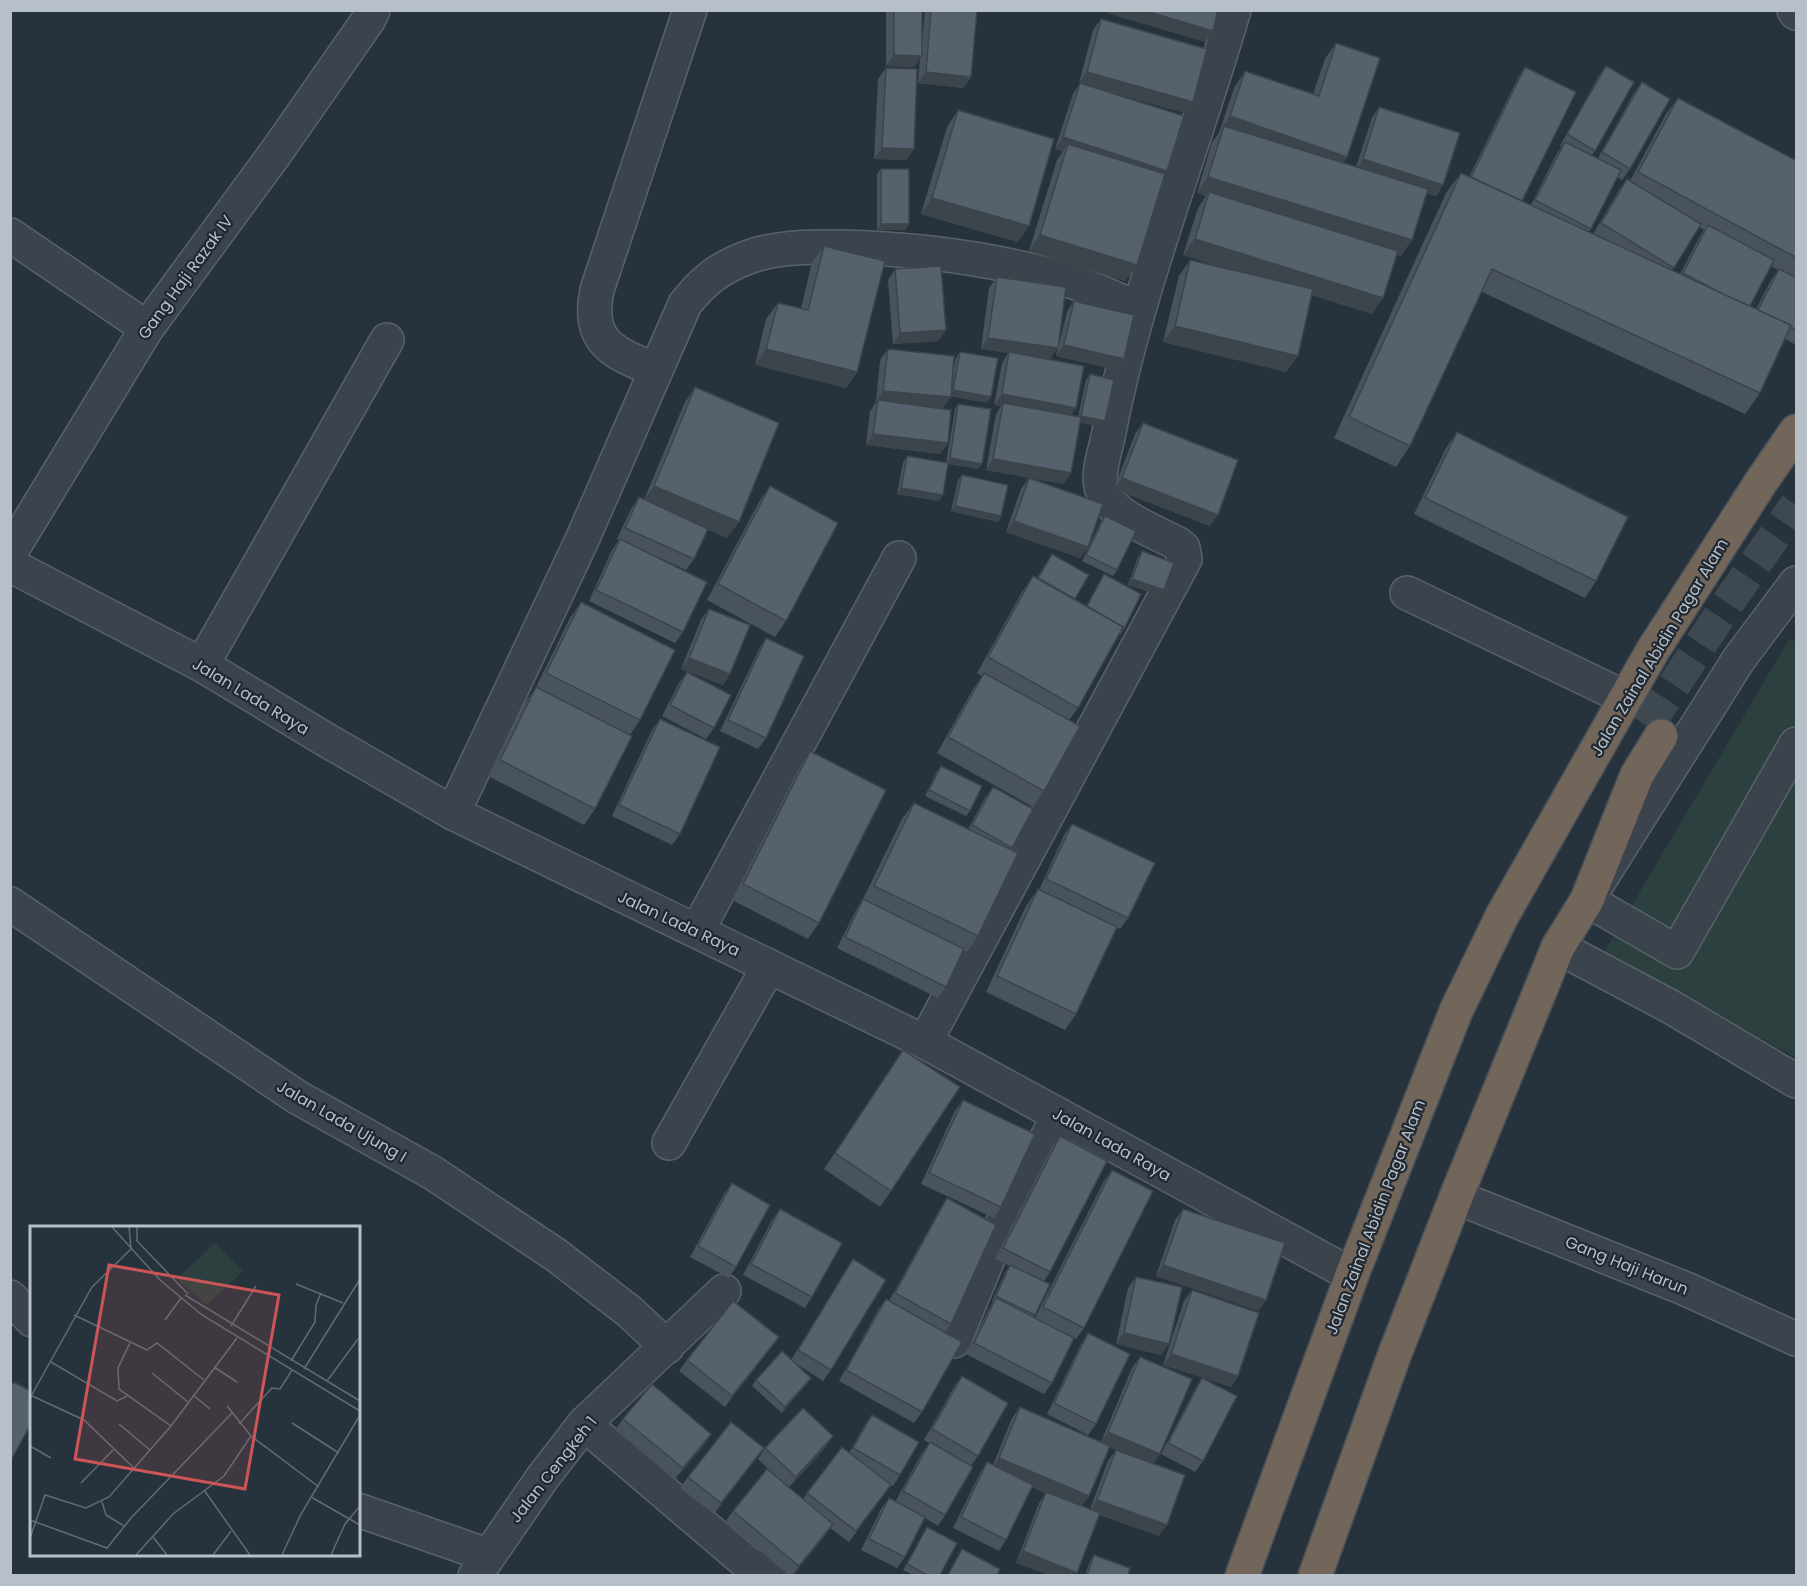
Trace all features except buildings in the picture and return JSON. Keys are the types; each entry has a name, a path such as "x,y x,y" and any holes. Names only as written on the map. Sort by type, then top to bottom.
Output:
{"highway":[{"name":"Jalan Zainal Abidin Pagar Alam","path":"1242,1575 1352,1275 1456,1011 1502,916 1666,630 1761,482 1797,431"},
{"name":"Jalan Zainal Abidin Pagar Alam","path":"1315,1575 1456,1197 1558,947 1587,900 1654,731 1530,867"}],"street":[{"name":"Gang Haji Razak IV","path":"10,553 147,328 277,151 373,10"},
{"path":"656,370 612,350 598,330 594,316 594,304 690,10"},
{"path":"925,1042 1185,559 1183,548 1178,544 1111,506 1101,487 1100,475 1139,308 1210,92 1234,10"},
{"path":"10,235 147,328"},
{"path":"453,813 582,540 685,304 702,283 719,271 747,257 771,251 813,247 890,248 972,258 1056,276 1139,308"},
{"path":"202,665 387,340"},
{"path":"697,931 899,558"},
{"name":"Jalan Lada Raya","path":"10,566 202,665 453,813 925,1042 1352,1275"},
{"name":"Jalan Zainal Abidin Pagar Alam","path":"1587,900 1739,659 1797,583"},
{"path":"1407,593 1626,698"},
{"path":"1587,900 1677,952 1797,744"},
{"name":"Jalan Lada Ujung I","path":"10,904 297,1097 433,1173 556,1255 630,1312 667,1347"},
{"path":"1558,947 1671,1007 1797,1082"},
{"path":"669,1143 770,966"},
{"path":"954,1341 1004,1220 1059,1115"},
{"name":"Gang Haji Harun","path":"1456,1197 1676,1285 1797,1339"},
{"name":"Jalan Cengkeh 1","path":"481,1565 543,1477 584,1424 724,1291"},
{"path":"10,1297 30,1318"},
{"path":"584,1424 746,1562 770,1575"},
{"path":"360,1511 481,1565"}],"green space":[{"path":"1790,638 1796,643 1796,1060 1791,1055 1605,951"}],"tunnel":[{"path":"1647,726 1796,505"}]}
